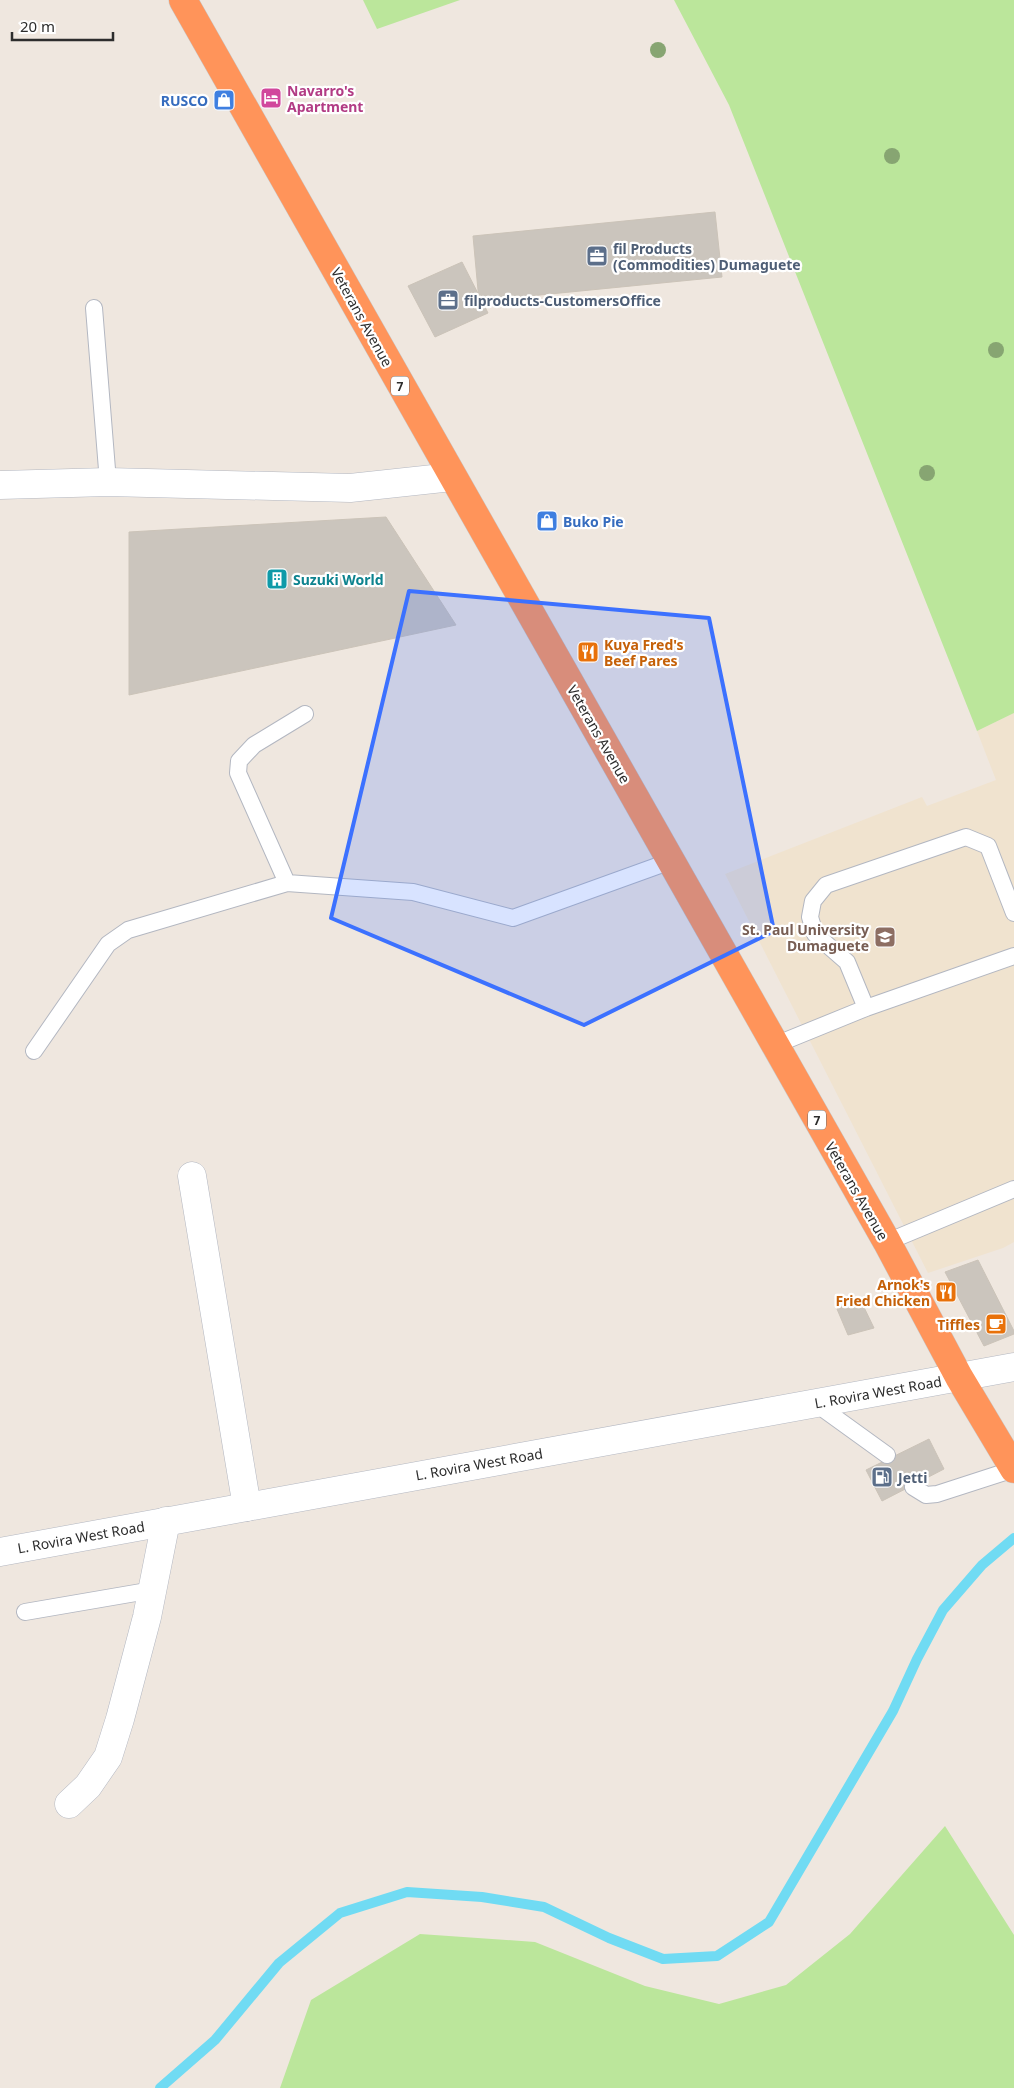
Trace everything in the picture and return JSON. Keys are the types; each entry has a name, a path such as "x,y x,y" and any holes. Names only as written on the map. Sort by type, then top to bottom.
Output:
{"highway":[{"name":"Veterans Avenue","path":"183,0 775,1045 886,1242 959,1377 1014,1469"}],"street":[{"path":"0,485 108,482 350,488 452,477"},
{"path":"192,1176 247,1507"},
{"name":"L. Rovira West Road","path":"0,1552 1014,1367"},
{"path":"69,1804 88,1786 108,1757 153,1590 166,1521"}],"lane":[{"path":"94,308 108,482"},
{"path":"287,883 238,773 239,761 254,745 305,714"},
{"path":"866,1008 847,962 815,934 810,917 813,901 826,884 966,837 988,846 1014,913"},
{"path":"34,1052 108,944 128,930 287,883 412,892 513,918 671,861"},
{"path":"775,1045 866,1008 1014,956"},
{"path":"886,1242 1014,1189"},
{"path":"815,1403 887,1455"},
{"path":"913,1487 926,1494 937,1494 1014,1469"},
{"path":"25,1612 153,1590"}],"highlighted area":[{"path":"409,591 709,618 774,931 584,1025 331,918"}],"shaded area":[{"name":"St. Paul University Dumaguete","path":"1014,713 1014,1242 1003,1248 928,1273 725,874 922,797 927,806 996,780 977,731"}],"green space":[{"path":"363,0 460,0 377,29"},
{"path":"674,0 1014,0 1014,713 977,731 729,105"},
{"path":"945,1826 1014,1935 1014,2088 280,2088 311,2000 420,1934 535,1942 645,1986 719,2004 786,1985 850,1934"}],"building":[{"name":"fil Products (Commodities) Dumaguete","path":"715,212 722,277 479,301 473,236"},
{"name":"filproducts-CustomersOffice","path":"462,262 488,313 435,337 408,286"},
{"name":"Suzuki World","path":"386,517 456,625 129,695 129,532"},
{"path":"978,1260 1014,1331 1014,1334 984,1346 945,1272"},
{"path":"860,1299 874,1328 848,1335 837,1309"},
{"path":"929,1439 944,1469 882,1501 866,1470"}],"waterway":[{"path":"160,2088 215,2040 279,1963 340,1913 407,1892 482,1897 544,1907 609,1938 663,1959 717,1956 769,1922 893,1711 917,1659 943,1610 982,1565 1014,1538"}],"place":[{"name":"Navarro's Apartment","path":"271,98"},
{"name":"RUSCO","path":"224,100"},
{"name":"fil Products (Commodities) Dumaguete","path":"597,256"},
{"name":"filproducts-CustomersOffice","path":"448,300"},
{"name":"Buko Pie","path":"547,521"},
{"name":"Suzuki World","path":"277,579"},
{"name":"Kuya Fred's Beef Pares","path":"588,652"},
{"name":"St. Paul University Dumaguete","path":"885,937"},
{"name":"Arnok's Fried Chicken","path":"946,1292"},
{"name":"Tiffles","path":"996,1324"},
{"name":"Jetti","path":"882,1477"}]}
